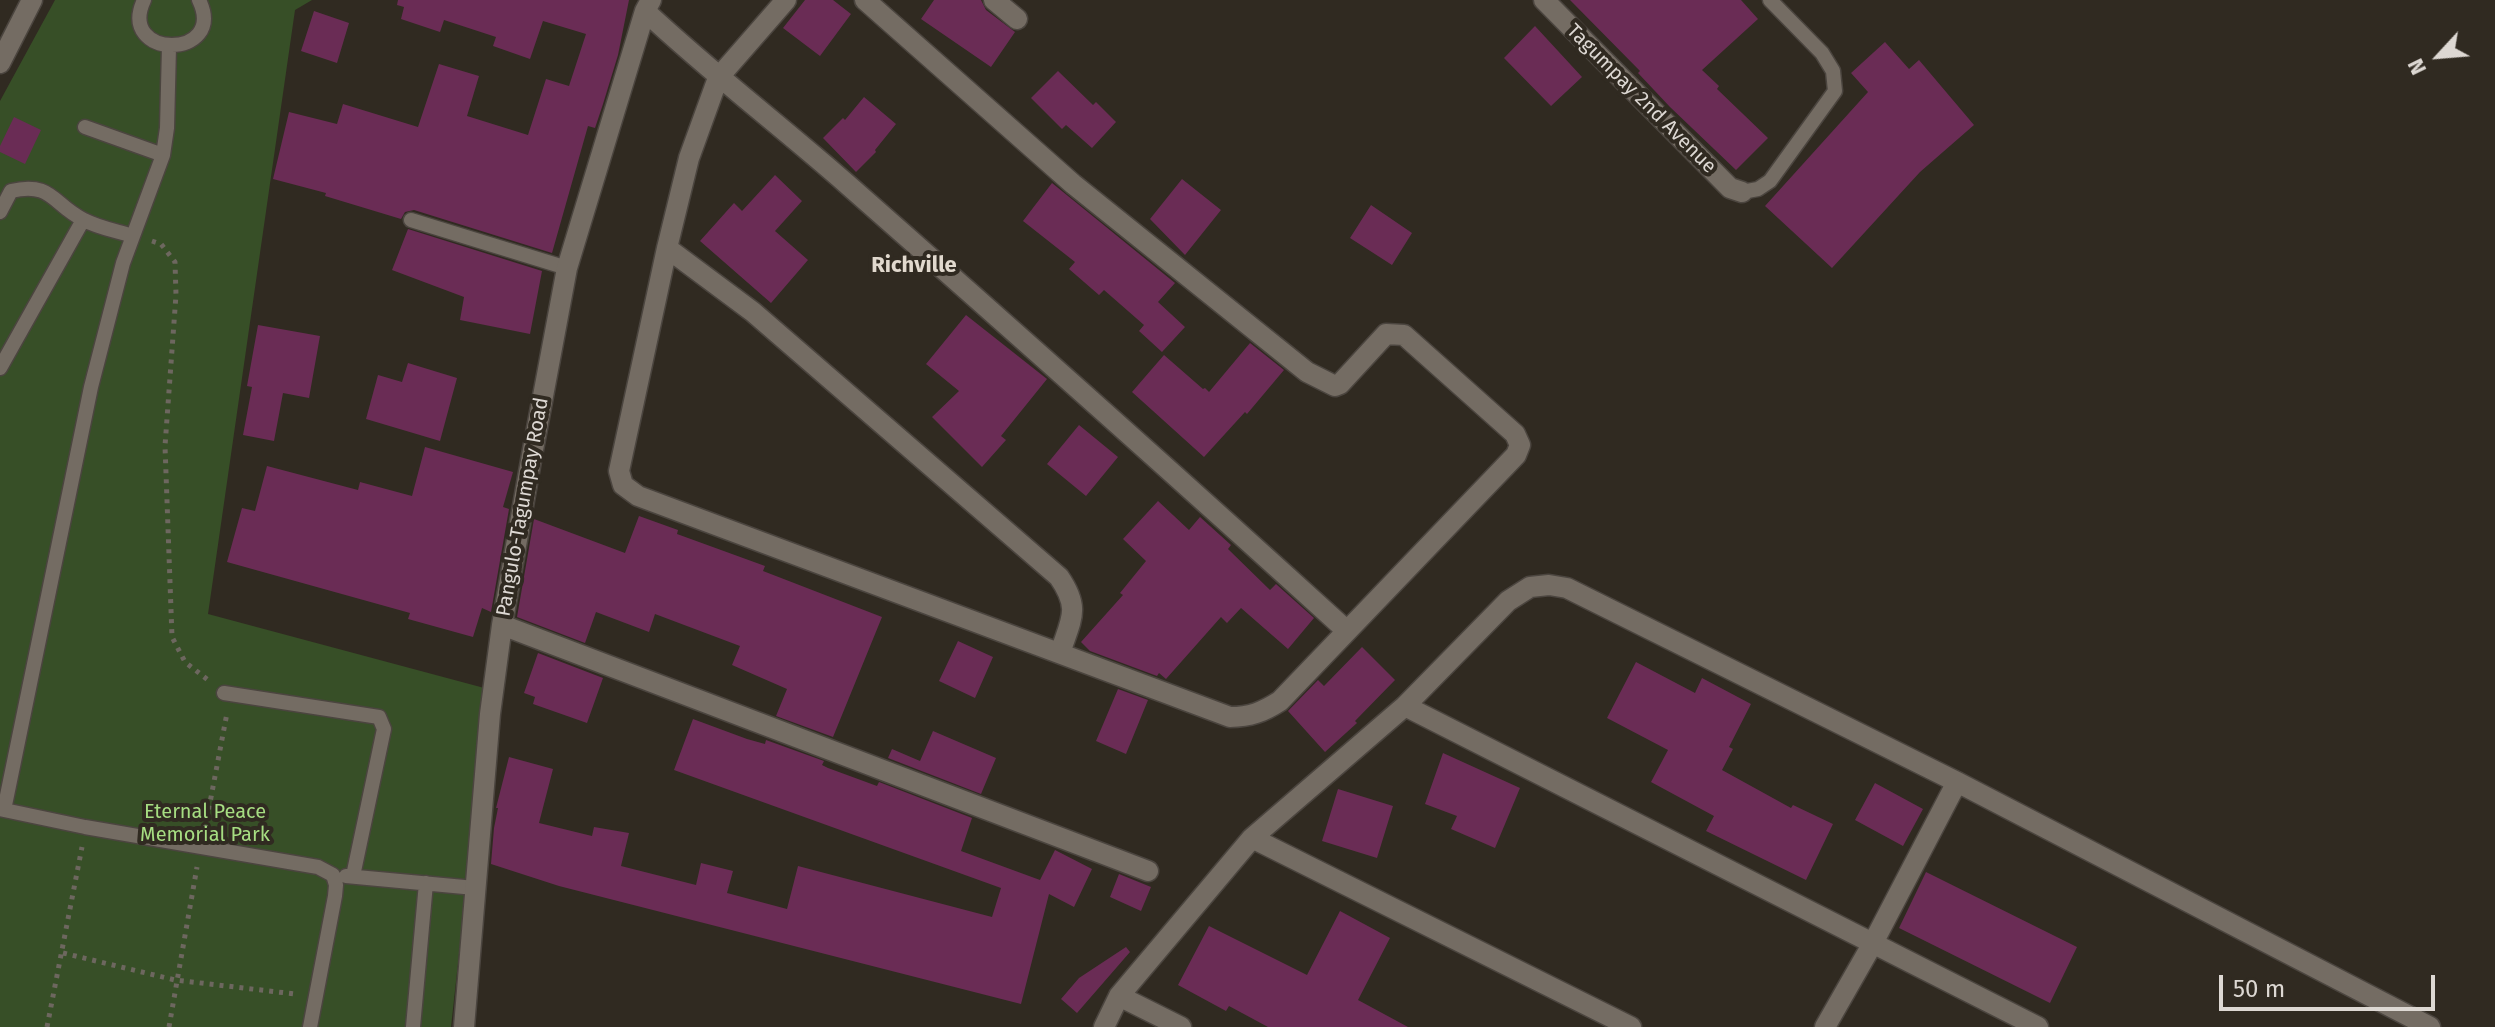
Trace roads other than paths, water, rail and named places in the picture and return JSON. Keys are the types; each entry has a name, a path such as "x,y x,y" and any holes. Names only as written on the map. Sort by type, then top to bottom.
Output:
{"street":[{"path":"0,63 32,0"},
{"path":"786,0 718,78 689,158 619,471 620,480 628,491 1230,717 1263,712 1280,701 1516,455 1520,445 1515,434 1404,335 1386,334 1335,386 1307,372 1073,184 865,0"},
{"path":"994,0 1017,19"},
{"name":"Tagumpay 2nd Avenue","path":"1544,0 1730,188 1742,192"},
{"path":"648,6 718,78 844,181 1346,630"},
{"name":"Pangulo-Tagumpay Road","path":"464,1027 490,714 502,625 567,268 648,6"},
{"path":"667,248 753,312 1059,577 1070,594 1073,611 1060,653"},
{"path":"1104,1027 1119,996 1252,838 1405,706 1508,601 1530,587 1549,585 1567,588 1957,782 2430,1027"},
{"path":"502,625 1148,871"},
{"path":"1405,706 2038,1027"},
{"path":"1825,1027 1873,943 1957,782"},
{"path":"1252,838 1631,1027"},
{"path":"1119,996 1181,1027"}],"lane":[{"path":"144,0 140,16 142,27 149,37 169,47 192,40 200,30 203,19 199,0"},
{"path":"1742,192 1758,189 1770,181 1835,91 1833,71 1822,53 1770,0"},
{"path":"169,47 167,128 163,155 123,263 91,387 2,810 318,867 333,875 475,888"},
{"path":"85,127 163,155"},
{"path":"0,212 11,191 28,187 41,189 83,220 133,236"},
{"path":"0,368 83,220"},
{"path":"411,220 567,268"},
{"path":"224,693 379,717 384,729 353,876"},
{"path":"310,1027 335,896 333,875"},
{"path":"413,1027 426,883"}],"district":[{"name":"Richville","path":"914,266"}],"park label":[{"name":"Eternal Peace Memorial Park","path":"205,824"}]}
